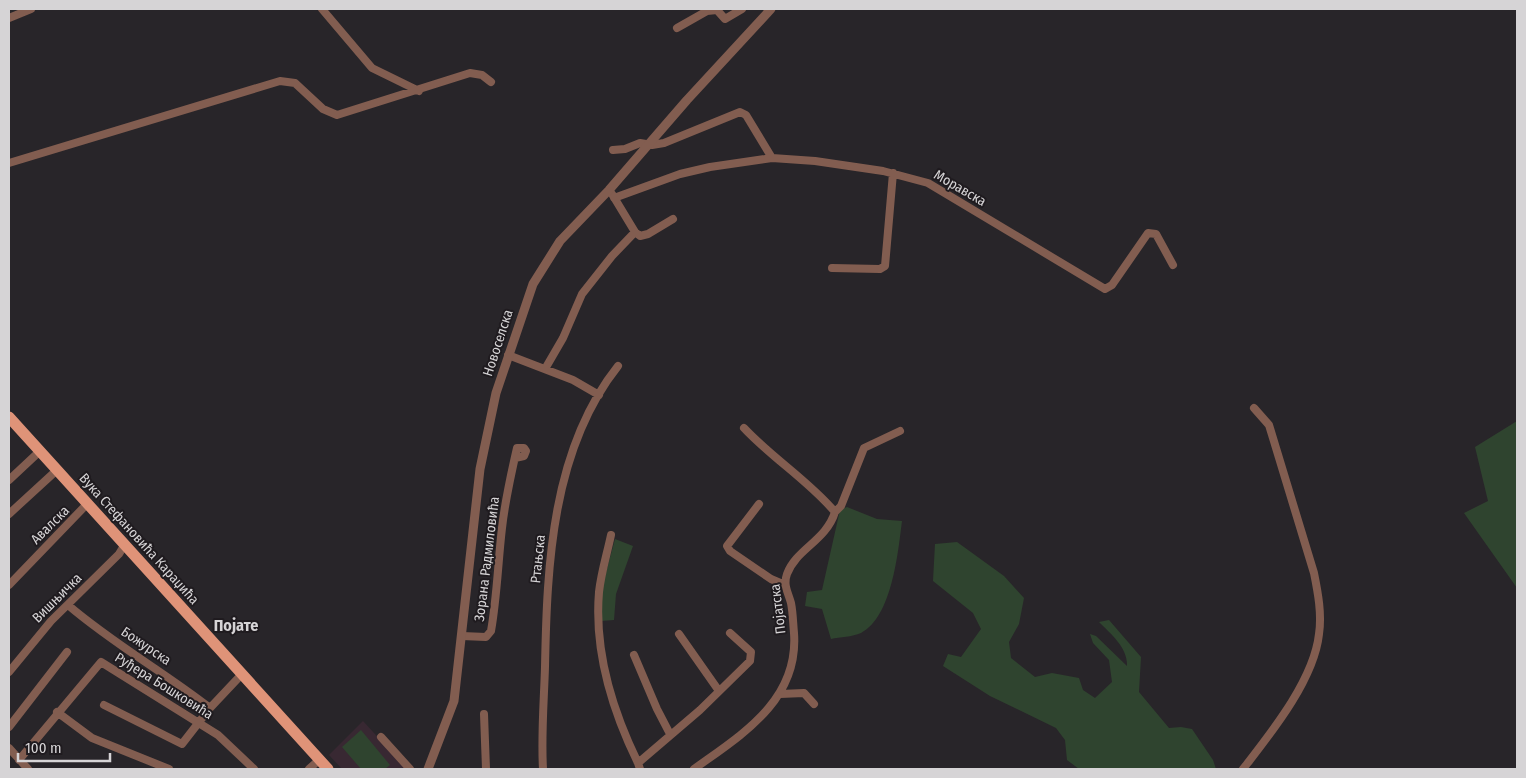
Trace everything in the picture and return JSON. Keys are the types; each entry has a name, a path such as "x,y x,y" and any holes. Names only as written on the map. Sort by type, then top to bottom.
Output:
{"main road":[{"name":"Вука Стефановића Караџића","path":"9,417 328,769"}],"street":[{"path":"9,18 31,9"},
{"path":"322,9 372,68 419,91"},
{"path":"677,28 710,10 717,10 725,19 742,9"},
{"name":"Новоселска","path":"428,769 454,701 480,469 496,393 524,308 545,263 560,241 609,190 771,9"},
{"path":"9,164 280,81 295,83 323,109 338,115 419,91 470,73 482,75 491,82"},
{"path":"613,150 625,149 640,143 648,145 664,143 740,112 746,115 772,158"},
{"name":"Моравска","path":"614,198 680,174 710,167 772,158 815,161 893,173 928,183 1104,289 1112,285 1148,233 1156,234 1173,265"},
{"path":"832,268 880,269 885,266 893,173"},
{"path":"609,190 628,217 635,232 643,236 673,219"},
{"path":"545,369 563,338 582,294 612,256 635,232"},
{"path":"508,355 585,386 599,396"},
{"name":"Ртањска","path":"543,769 545,607 556,515 578,433 588,412 618,366"},
{"path":"1243,769 1263,743 1299,688 1314,655 1319,634 1319,598 1314,574 1269,426 1254,408"},
{"path":"744,428 760,445 824,499 835,512"},
{"name":"Појатска","path":"694,769 750,729 773,706 780,694 792,661 794,635 791,603 785,585 787,572 828,530 835,512 841,506 864,448 900,431"},
{"path":"9,480 40,452"},
{"name":"Зорана Радмиловића","path":"462,636 486,637 490,633 504,506 515,458"},
{"path":"9,514 57,470"},
{"name":"Авалска","path":"9,585 88,504"},
{"path":"759,504 727,546 730,551 771,579 785,585"},
{"path":"611,535 599,591 598,630 602,659 612,702 620,728 639,766 670,734 719,691 752,658 751,652 730,634"},
{"name":"Вишњичка","path":"9,672 44,628 119,554 125,544"},
{"name":"Божурска","path":"68,605 84,619 210,708"},
{"path":"679,634 719,691"},
{"path":"9,727 67,652"},
{"path":"634,655 670,734"},
{"name":"Руђера Бошковића","path":"19,760 100,662 199,722 242,756 254,769"},
{"path":"104,705 182,744 210,708 242,674"},
{"path":"780,694 804,694 814,704"},
{"path":"58,712 92,738 170,769"},
{"path":"484,714 486,769"},
{"path":"381,737 410,769"},
{"path":"9,748 28,769"},
{"path":"309,769 319,760"}],"shaded area":[{"path":"363,721 407,769 342,769 329,755"}],"green space":[{"path":"1517,421 1517,588 1464,513 1488,501 1475,447"},
{"path":"847,507 877,519 902,521 892,583 880,613 871,625 861,633 831,639 822,609 805,606 807,592 822,590 840,510"},
{"path":"615,539 633,546 616,594 614,620 601,621 601,591"},
{"path":"957,542 1004,576 1024,598 1019,624 1009,642 1011,658 1035,677 1052,673 1079,678 1083,690 1095,698 1112,682 1109,660 1093,643 1090,634 1096,636 1127,666 1127,659 1122,647 1099,622 1109,620 1141,657 1139,692 1169,728 1181,727 1192,729 1213,760 1216,769 1079,769 1067,760 1065,740 1056,728 990,696 943,666 948,654 961,657 981,629 973,613 933,581 935,544"},
{"path":"361,730 390,765 385,769 361,769 342,747"}],"district":[{"name":"Појате","path":"236,625"}]}
